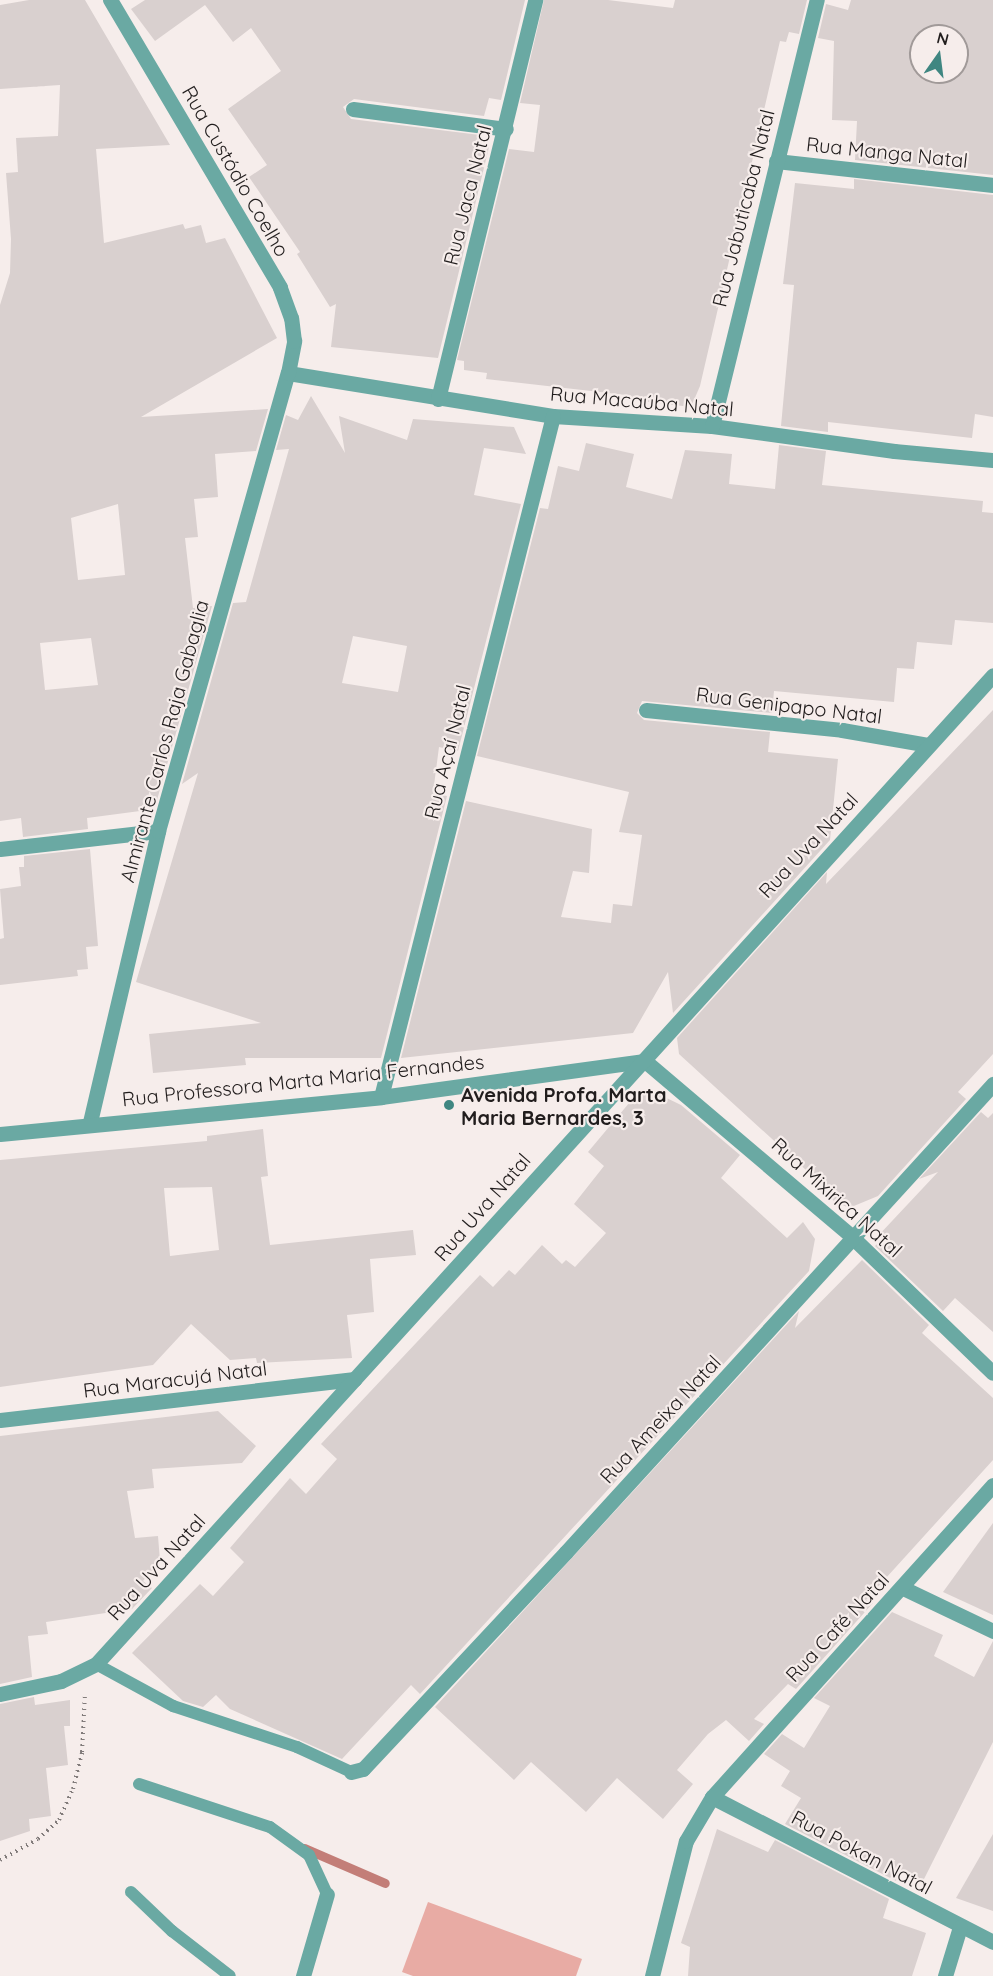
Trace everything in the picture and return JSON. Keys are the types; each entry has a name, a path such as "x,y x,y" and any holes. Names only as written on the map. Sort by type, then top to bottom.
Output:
{"street":[{"name":"Rua Custódio Coelho","path":"110,0 280,287 291,318 294,341 288,373"},
{"name":"Rua Jaca Natal","path":"438,399 506,129 535,0"},
{"name":"Rua Jabuticaba Natal","path":"712,426 817,0"},
{"path":"353,109 506,129"},
{"name":"Rua Manga Natal","path":"776,161 993,185"},
{"name":"Rua Macaúba Natal","path":"288,373 553,416 712,426 894,451 993,460"},
{"name":"Almirante Carlos Raja Gabaglia","path":"90,1122 159,831 288,373"},
{"name":"Rua Açaí Natal","path":"381,1097 553,416"},
{"name":"Rua Uva Natal","path":"0,1694 51,1684 90,1668 993,675"},
{"name":"Rua Genipapo Natal","path":"646,710 842,730 928,745"},
{"path":"0,849 159,831"},
{"name":"Rua Professora Marta Maria Fernandes","path":"0,1134 90,1122 381,1097 645,1060"},
{"name":"Rua Mixirica Natal","path":"645,1060 851,1236 993,1373"},
{"name":"Rua Ameixa Natal","path":"351,1772 363,1769 566,1552 851,1236 993,1084"},
{"name":"Rua Maracujá Natal","path":"0,1420 355,1379"},
{"name":"Rua Café Natal","path":"652,1976 686,1841 712,1797 903,1588 993,1485"},
{"path":"903,1588 993,1631"},
{"name":"Rua Pokan Natal","path":"712,1797 960,1927 993,1942"},
{"path":"303,1976 327,1894"},
{"path":"945,1976 960,1927"}],"lane":[{"path":"90,1668 174,1706 297,1747 351,1772"},
{"path":"140,1784 270,1827 309,1855 327,1894"},
{"path":"131,1892 172,1931 230,1976"}],"path":[{"path":"0,1860 38,1839 59,1820 73,1789 83,1743 90,1668"}],"shaded area":[{"path":"428,1902 582,1959 576,1976 413,1976 402,1972"}],"building":[{"path":"29,0 85,0 170,145 96,149 104,243 183,224 185,229 201,225 206,243 225,238 277,338 141,417 268,409 256,451 215,454 218,497 194,499 198,537 185,538 193,608 212,606 157,800 140,811 87,818 88,829 23,837 21,818 0,821 0,305 10,273 11,239 6,173 18,172 16,138 58,136 60,85 0,89 0,5","holes":["118,504 125,575 78,580 71,518","91,638 98,685 45,690 40,643"]},
{"path":"145,0 525,0 501,100 489,98 484,116 354,99 343,107 351,119 480,135 477,145 489,147 438,358 331,347 336,304 330,307 297,254 300,252 249,177 267,165 228,109 281,71 251,28 233,42 205,5 155,41 131,9"},
{"path":"544,0 608,0 673,8 675,0 807,0 799,34 789,32 786,42 780,41 700,386 691,407 626,399 626,395 486,379 487,373 464,370 464,361 457,360 509,149 534,152 540,105 520,103"},
{"path":"851,0 993,0 993,175 855,160 857,121 832,120 834,41 818,38 826,4 848,10"},
{"path":"854,179 993,195 993,417 975,414 972,438 828,422 828,432 781,426 794,285 783,284 795,183 854,189"},
{"path":"311,396 345,453 339,416 407,440 413,419 514,427 526,454 484,448 474,495 521,504 458,751 439,747 433,793 447,796 381,1058 245,1058 246,1065 153,1073 149,1034 261,1023 136,982 198,773 182,784 233,603 246,602 289,449 276,450 286,415 298,420","holes":["353,636 407,646 398,692 342,683"]},
{"path":"586,443 634,454 626,487 672,499 685,450 732,454 729,484 775,489 779,445 826,451 822,485 983,501 982,512 993,513 993,623 955,620 952,645 917,642 914,669 897,668 894,702 774,691 772,713 642,701 637,713 644,720 770,732 768,752 838,759 830,840 673,1013 668,972 633,1033 401,1058 466,801 592,829 589,873 573,871 561,917 611,923 613,904 632,906 642,835 619,832 629,792 477,756 540,508 548,509 558,466 579,471"},
{"path":"993,710 993,1054 958,1092 966,1099 878,1196 849,1208 826,1197 830,1192 679,1054 677,1038 827,872 826,884"},
{"path":"90,849 98,946 86,947 88,969 77,970 78,976 0,985 0,939 4,938 0,889 21,886 19,867 24,867 24,856"},
{"path":"640,1090 650,1090 681,1105 740,1155 721,1178 787,1238 803,1222 815,1239 809,1271 420,1694 411,1685 342,1759 230,1709 216,1695 203,1707 183,1701 132,1653 200,1584 213,1596 244,1562 230,1548 290,1478 306,1494 337,1459 321,1444 480,1275 493,1287 509,1270 515,1275 542,1245 562,1264 566,1260 575,1267 606,1233 574,1204 604,1166 588,1152"},
{"path":"981,1112 988,1118 993,1113 993,1332 955,1298 943,1311 875,1246 881,1240 877,1237 938,1172 919,1179"},
{"path":"263,1129 268,1176 261,1177 270,1245 413,1230 416,1255 370,1259 374,1312 347,1315 352,1358 257,1363 256,1358 230,1360 191,1324 153,1365 0,1387 0,1160 207,1141 207,1136","holes":["212,1187 219,1250 170,1256 164,1188"]},
{"path":"862,1260 929,1325 922,1333 993,1398 993,1460 866,1600 873,1603 796,1689 788,1684 754,1719 764,1724 749,1741 726,1720 708,1734 677,1770 693,1784 663,1819 617,1778 586,1812 531,1762 514,1780 435,1707 799,1311 795,1328"},
{"path":"218,1411 256,1446 242,1463 152,1469 154,1488 127,1491 135,1538 158,1536 160,1561 143,1581 152,1588 132,1609 46,1622 48,1634 28,1636 32,1677 0,1684 0,1436"},
{"path":"993,1523 993,1615 943,1592"},
{"path":"892,1612 943,1635 934,1656 974,1677 993,1641 993,1742 923,1881 899,1870 896,1881 785,1824 801,1798 781,1786 790,1771 764,1754 782,1734 804,1748 830,1706 814,1698"},
{"path":"34,1697 35,1705 70,1700 70,1726 64,1726 68,1765 46,1768 51,1816 29,1819 30,1831 0,1841 0,1704"},
{"path":"717,1829 768,1852 775,1840 889,1899 883,1918 926,1933 912,1976 688,1976 690,1947 681,1943"},
{"path":"993,1834 993,1911 956,1898"}],"waterway":[{"path":"304,1848 385,1883"}],"place":[{"name":"Avenida Profa. Marta Maria Bernardes, 3","path":"449,1105"}]}
